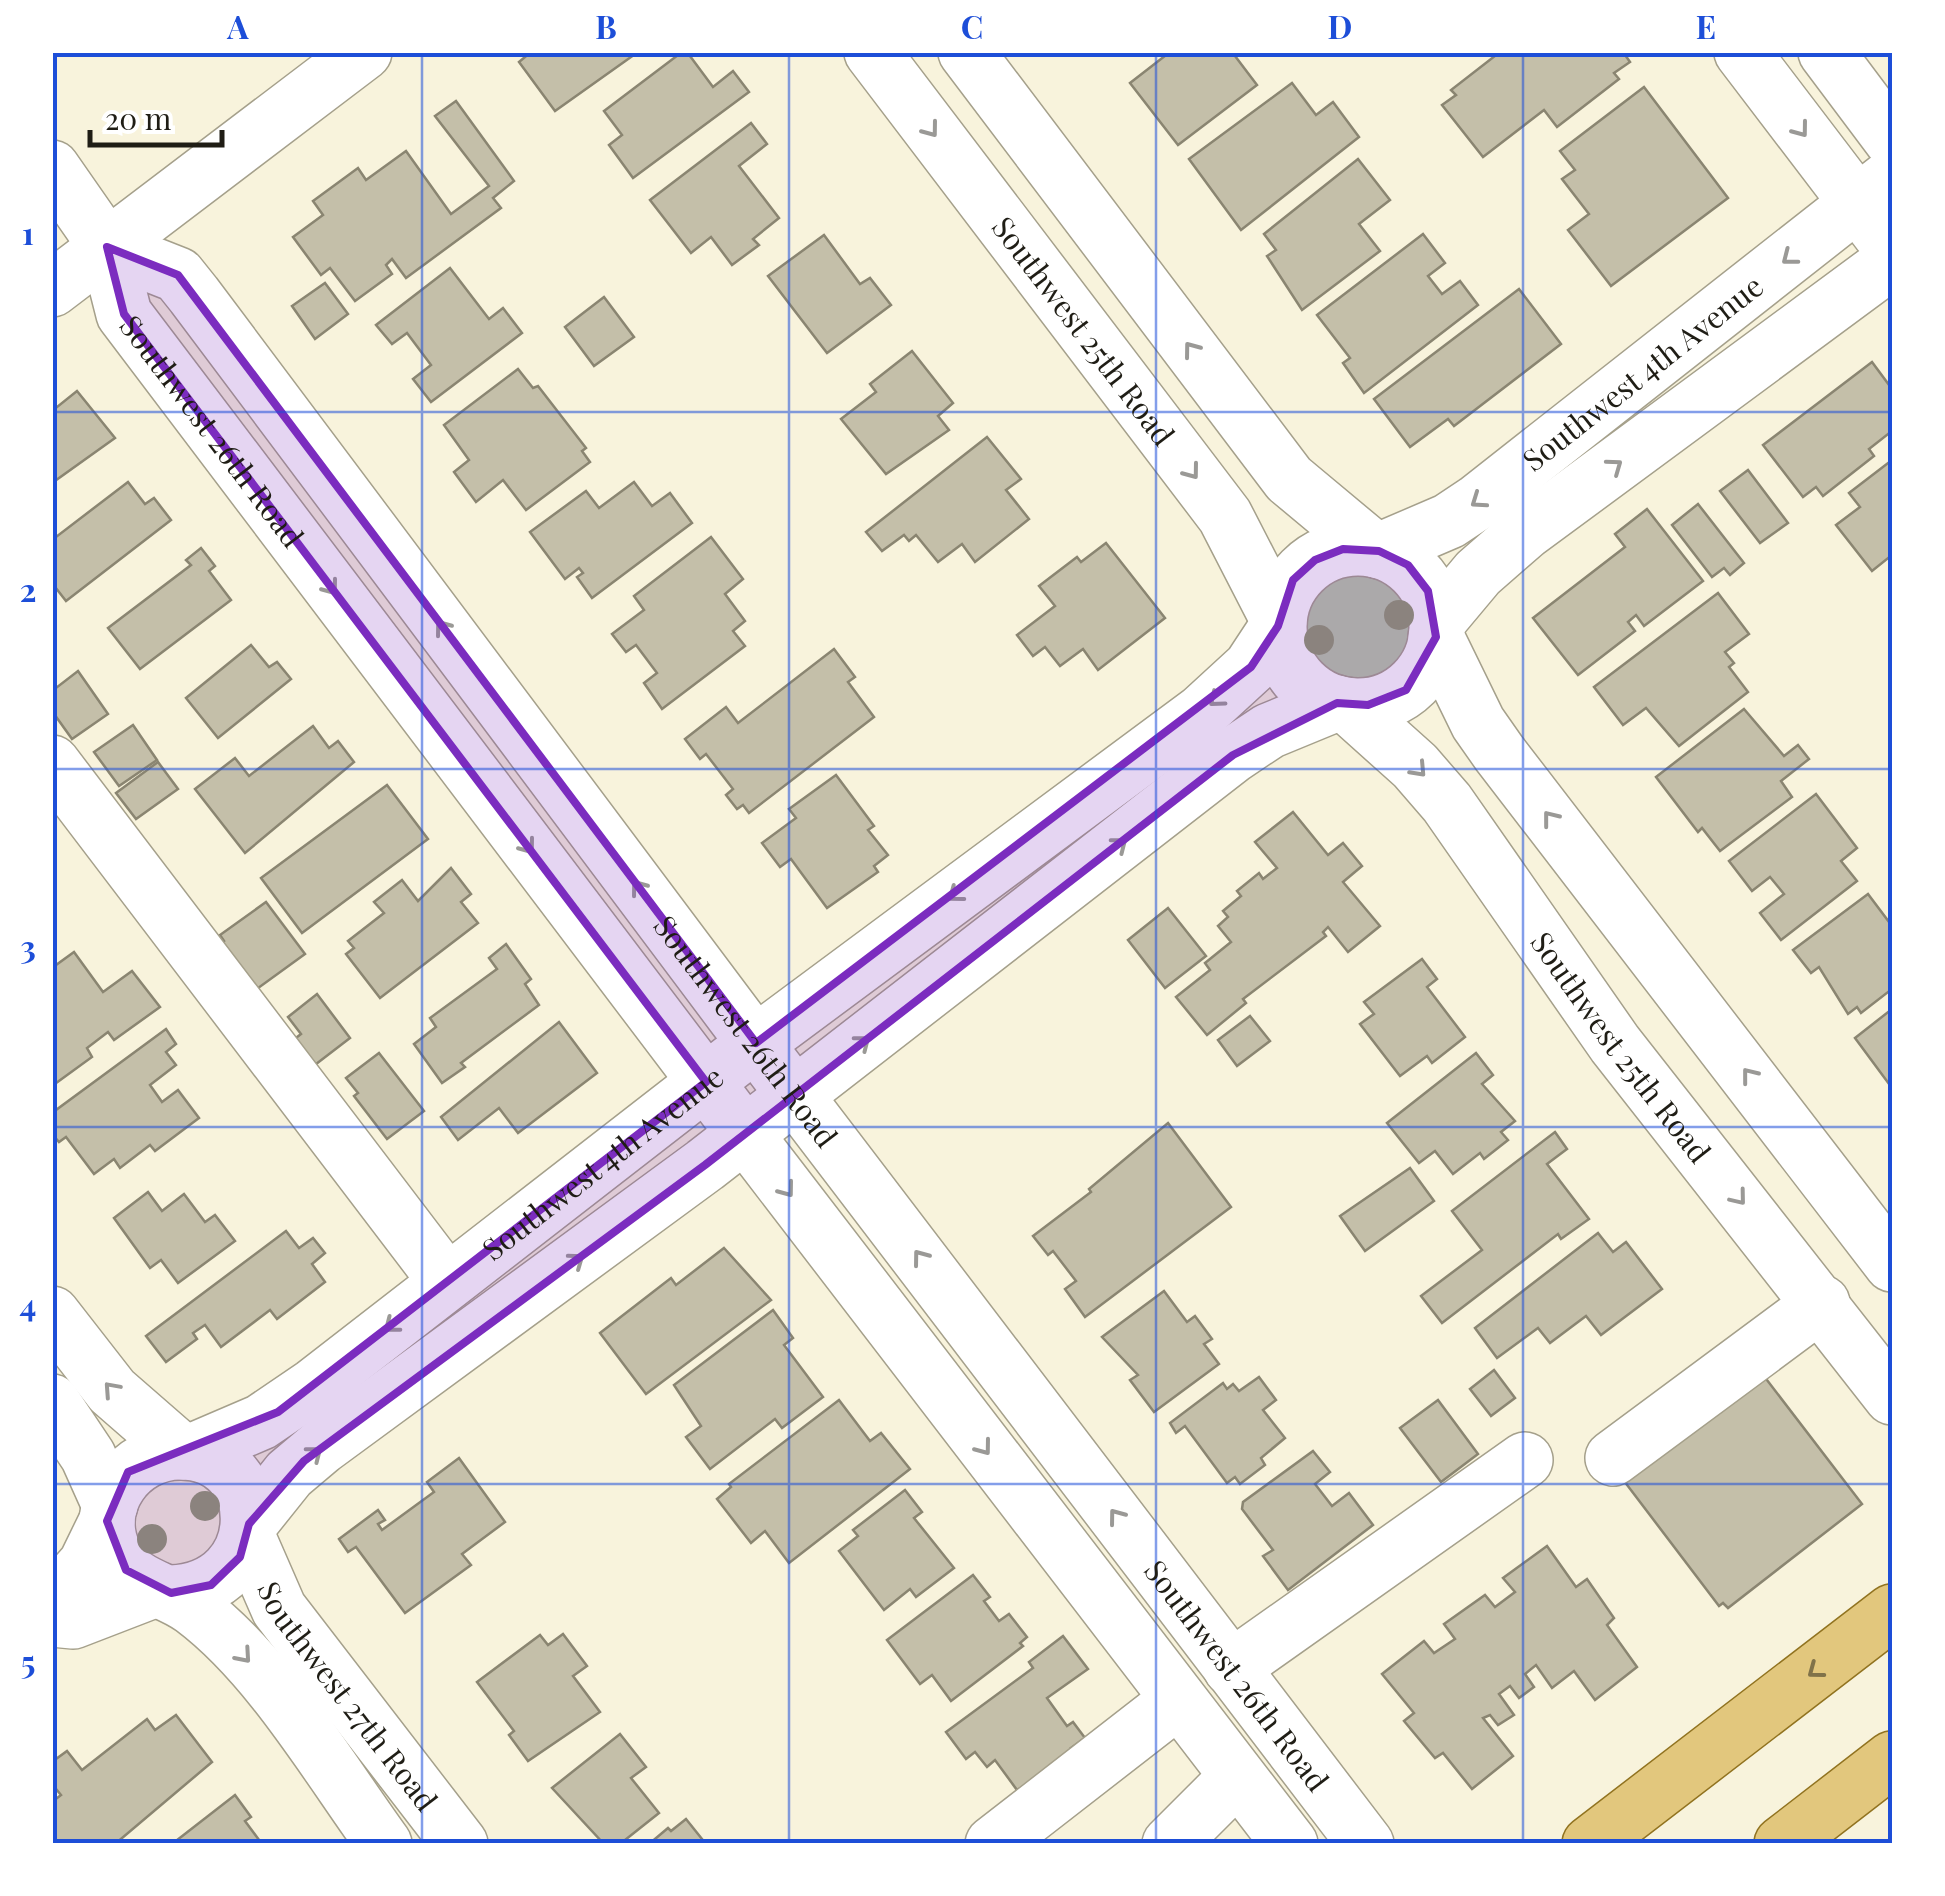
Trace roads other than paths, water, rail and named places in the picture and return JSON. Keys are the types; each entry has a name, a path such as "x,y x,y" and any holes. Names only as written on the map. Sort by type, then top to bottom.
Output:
{"main road":[{"path":"1590,1844 1892,1612"},
{"path":"1782,1844 1892,1759"}],"street":[{"path":"52,289 364,52"},
{"name":"Southwest 25th Road","path":"872,52 1225,516 1278,624"},
{"path":"966,52 1289,479 1376,550"},
{"path":"1742,52 1875,190 1892,248"},
{"path":"1826,52 1892,140"},
{"name":"Southwest 26th Road","path":"52,168 107,247 124,314 1290,1844"},
{"name":"Southwest 4th Avenue","path":"1376,550 1449,521 1476,503 1875,190"},
{"name":"Southwest 26th Road","path":"107,247 178,276 186,285 1366,1844"},
{"name":"Southwest 4th Avenue","path":"1437,629 1478,574 1526,532 1892,261"},
{"path":"1437,629 1421,675 1406,690 1368,705 1342,704 1306,687 1285,660 1278,624 1293,580 1315,560 1343,549 1376,550 1394,556 1420,577 1437,629 1478,723 1892,1264"},
{"name":"Southwest 4th Avenue","path":"186,1452 278,1412 756,1043 1202,712 1251,668 1278,624"},
{"name":"Southwest 25th Road","path":"1342,704 1415,766 1447,803 1615,1044 1892,1396"},
{"name":"Southwest 4th Avenue","path":"249,1531 289,1474 320,1447 746,1133 1233,755 1270,731 1342,704"},
{"path":"52,763 447,1282"},
{"path":"1613,1458 1822,1303"},
{"path":"52,1314 112,1392 186,1452 227,1470 240,1486 249,1531 228,1574 201,1589 164,1591 73,1620 52,1619 55,1599 86,1564 128,1472 162,1453 186,1452"},
{"path":"52,1402 88,1456 108,1513 116,1556 140,1582 164,1591"},
{"path":"1232,1668 1525,1460"},
{"name":"Southwest 27th Road","path":"249,1531 279,1609 460,1844"},
{"name":"Southwest 27th Road","path":"164,1591 246,1658 384,1844"},
{"path":"993,1844 1177,1700"},
{"path":"1170,1844 1237,1777"}]}
